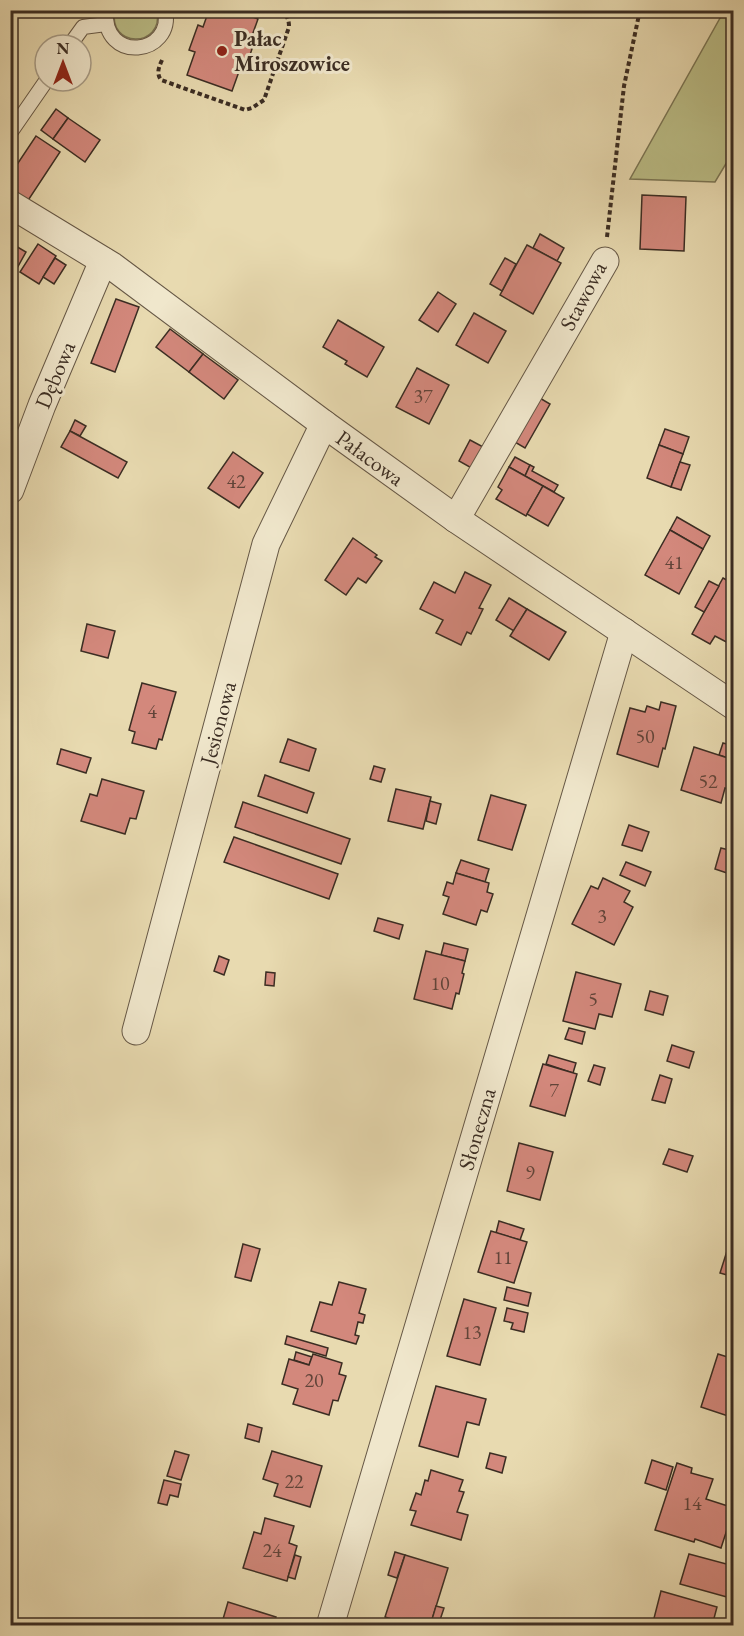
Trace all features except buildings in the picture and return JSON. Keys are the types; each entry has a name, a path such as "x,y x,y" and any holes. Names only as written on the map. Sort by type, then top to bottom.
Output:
{"street":[{"name":"Pałacowa","path":"10,204 103,261 456,519 734,706"},
{"name":"Dębowa","path":"10,490 42,405 103,261"},
{"name":"Stawowa","path":"456,519 605,261"},
{"name":"Jesionowa","path":"136,1031 266,544 324,424"},
{"name":"Słoneczna","path":"330,1626 624,632"}],"lane":[{"path":"79,33 83,27 106,17 111,36 121,44 133,48 146,47 157,40 164,30 167,17 165,10"},
{"path":"10,133 38,93"}],"path":[{"path":"165,50 158,68 158,76 161,80 245,110 252,108 264,100 289,27 285,14 276,10"},
{"name":"Stawowa","path":"605,261 624,86 640,10"}],"green space":[{"path":"115,10 157,11 157,23 152,32 145,37 136,39 127,37 119,32 115,23"},
{"path":"724,11 733,11 733,152 715,182 630,179"}],"place":[{"name":"Pałac Miroszowice","path":"222,51"}]}
